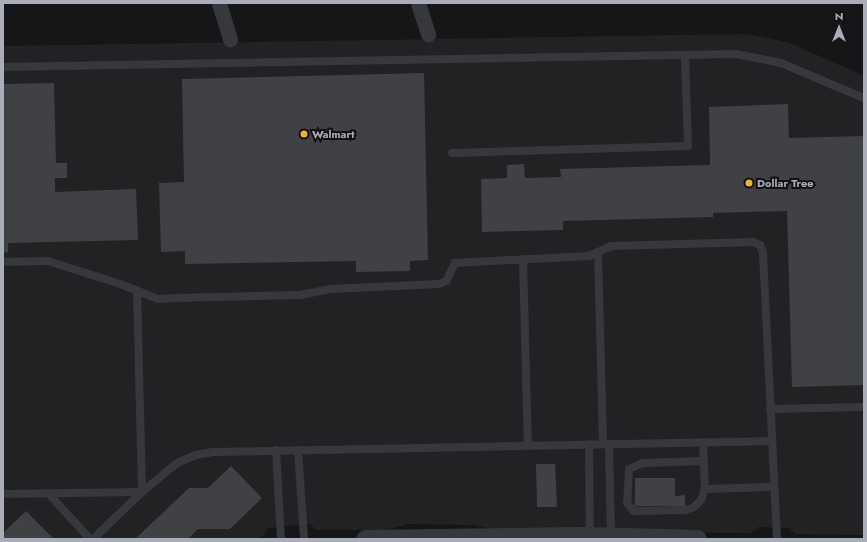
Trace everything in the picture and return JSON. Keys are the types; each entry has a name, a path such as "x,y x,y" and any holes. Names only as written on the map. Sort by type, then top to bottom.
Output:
{"street":[{"path":"218,3 230,39"},
{"path":"418,3 428,34"},
{"path":"365,539 697,539"}],"lane":[{"path":"3,67 736,54 781,63 864,98"},
{"path":"452,153 688,146 684,55"},
{"path":"3,262 48,261 65,265 157,298 300,295 331,289 439,284 446,281 455,263 589,256 611,246 753,242 760,245 763,253 777,539"},
{"path":"598,252 611,538"},
{"path":"523,259 528,445"},
{"path":"137,290 142,492"},
{"path":"770,409 864,407"},
{"path":"48,493 92,539 142,492 177,463 196,455 212,452 771,440"},
{"path":"703,442 704,461 705,489 701,500 694,506 685,510 634,511 627,503 629,469 643,462 704,461"},
{"path":"589,444 590,538"},
{"path":"276,450 281,539"},
{"path":"298,450 304,539"},
{"path":"705,489 774,487"},
{"path":"3,494 142,492"}],"shaded area":[{"path":"748,34 790,43 864,76 864,535 795,534 789,528 759,527 751,533 631,532 624,528 576,526 571,531 497,530 472,525 407,524 387,530 316,530 310,524 268,528 263,536 253,539 3,539 3,46"}],"building":[{"name":"Walmart","path":"424,73 428,260 410,261 410,271 356,272 356,261 185,264 185,251 161,252 159,183 184,182 182,79"},
{"path":"54,83 56,163 67,163 67,178 55,178 55,192 136,189 138,240 8,243 8,252 3,253 3,84"},
{"path":"788,104 789,138 864,136 864,385 792,387 787,211 713,213 713,217 563,221 563,230 482,232 481,179 507,178 507,165 524,164 525,178 561,177 560,169 710,165 709,107"},
{"path":"536,464 555,464 557,507 537,507"},
{"path":"231,466 262,498 230,529 198,529 188,539 135,539 189,488 208,488"},
{"path":"635,478 675,478 675,496 685,495 685,506 635,506"},
{"path":"26,511 54,539 3,539 3,533"}],"place":[{"name":"Walmart","path":"304,134"},
{"name":"Dollar Tree","path":"749,183"}]}
